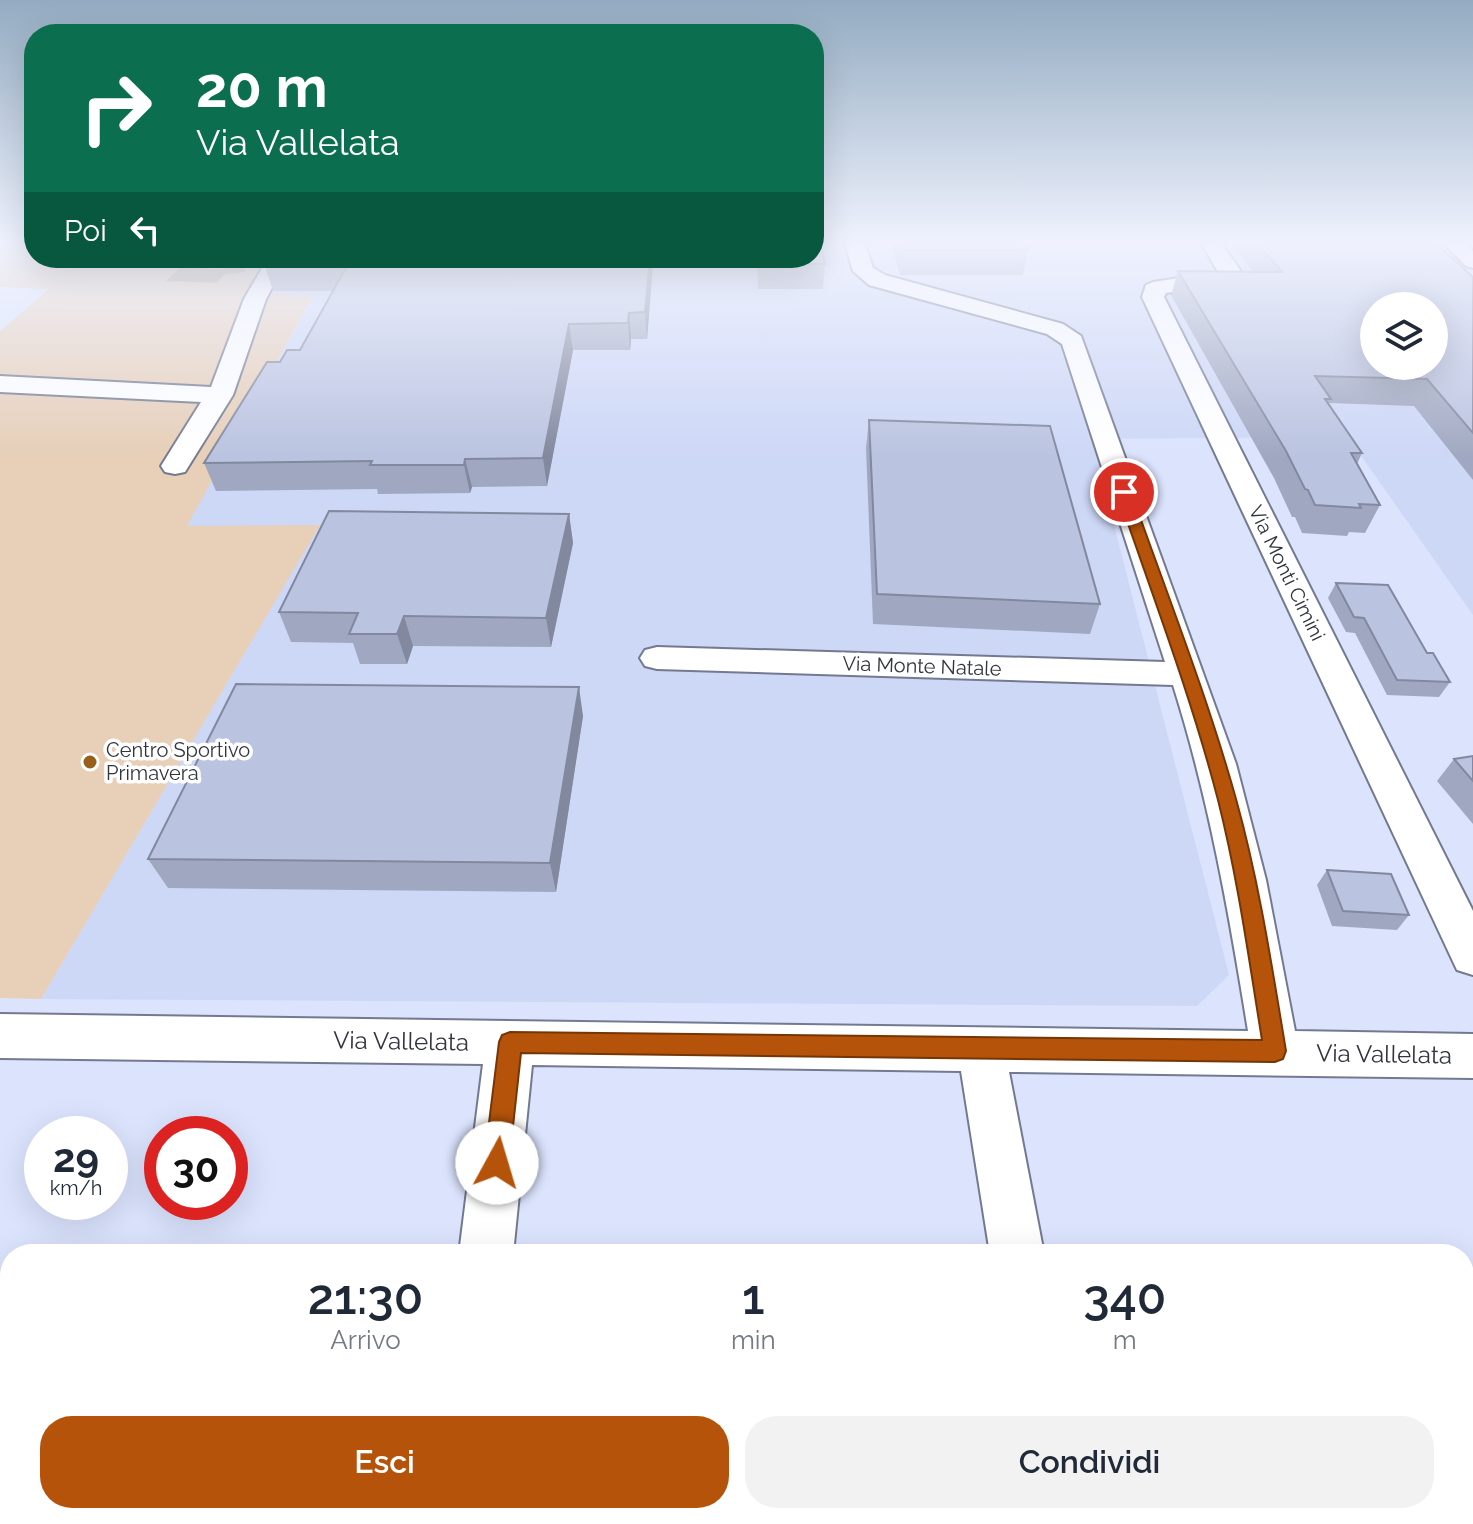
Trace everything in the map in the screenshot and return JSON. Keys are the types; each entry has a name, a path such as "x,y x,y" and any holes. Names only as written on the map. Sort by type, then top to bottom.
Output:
{"street":[{"path":"175,466 220,395 249,315"},
{"path":"1005,315 1055,329 1073,341 1217,764 1236,838 1275,1051"},
{"name":"Via Monti Cimini","path":"1162,315 1473,956"},
{"path":"0,384 220,395"},
{"name":"Via Monte Natale","path":"657,658 1187,674"},
{"name":"Via Vallelata","path":"0,1036 1473,1056"},
{"path":"487,1244 510,1042"},
{"path":"981,1048 1015,1244"}],"shaded area":[{"name":"Centro Sportivo Primavera","path":"19,315 303,315 187,526 320,525 41,999 0,998 0,331"},
{"path":"303,315 1360,315 1360,380 1448,380 1448,315 1473,315 1473,615 1348,437 1092,439 1229,975 1197,1006 41,999 319,526 186,526"}],"building":[{"path":"320,315 629,315 628,323 569,324 543,458 465,459 464,465 370,465 372,461 204,463 267,362 280,362 287,350 300,350"},
{"path":"1204,315 1360,315 1360,377 1315,376 1331,399 1325,399 1362,453 1351,453 1380,505 1359,504 1361,508 1315,505 1286,451"},
{"path":"1448,315 1473,315 1473,433 1428,380 1448,380"},
{"path":"869,420 1050,426 1100,604 877,594"},
{"path":"329,511 569,514 546,618 404,616 397,634 349,634 358,613 279,612"},
{"path":"1336,583 1388,585 1427,653 1433,653 1450,682 1397,680 1364,618 1354,617"},
{"path":"236,684 579,687 550,863 148,859"},
{"path":"1473,756 1473,781 1454,759"},
{"path":"1327,870 1391,874 1409,915 1343,911"}],"place":[{"name":"Centro Sportivo Primavera","path":"90,762"}],"route":[{"path":"497,1163 510,1042 1275,1051 1252,912 1227,801 1207,731 1124,492"}]}
